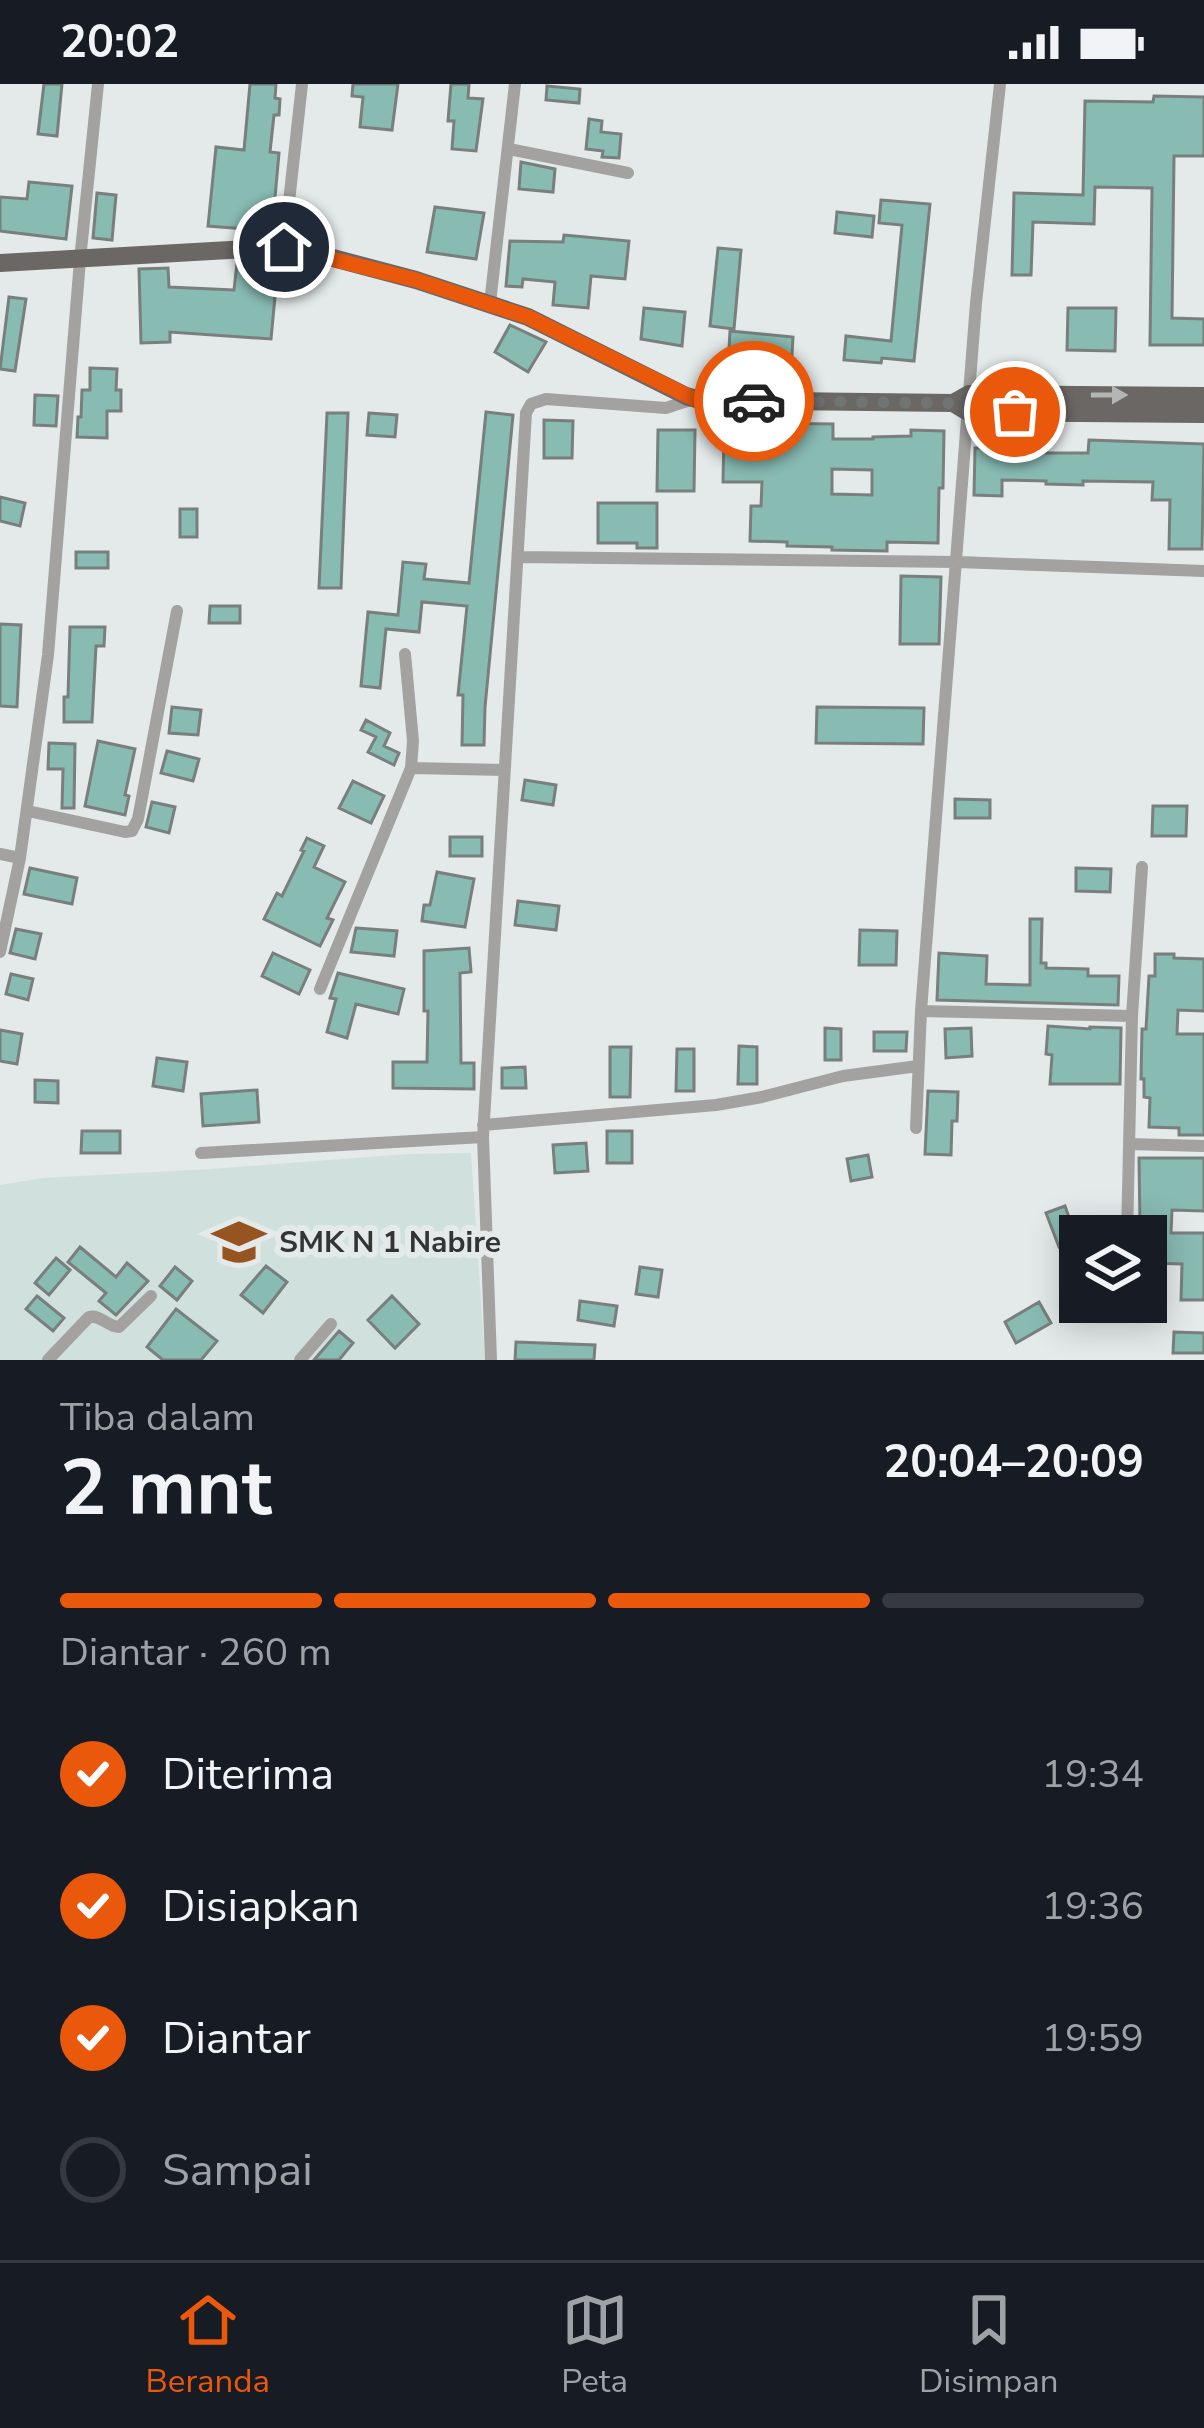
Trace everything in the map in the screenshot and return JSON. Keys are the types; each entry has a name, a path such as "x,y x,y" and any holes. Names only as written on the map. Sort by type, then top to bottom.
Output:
{"main road":[{"path":"0,263 284,247 490,303 568,335 694,399 963,403 1204,414"},
{"path":"963,403 1204,396"}],"street":[{"path":"0,952 28,811 48,655 98,84"},
{"path":"284,247 302,84"},
{"path":"490,303 515,84"},
{"path":"916,1128 958,562 963,403 1000,84"},
{"path":"509,149 628,172"},
{"path":"491,1360 483,1131 526,418 531,404 546,399 666,408 694,399"},
{"path":"518,556 958,562 1204,571"},
{"path":"28,811 133,831 177,611"},
{"path":"320,989 411,768 405,654"},
{"path":"411,768 504,770"},
{"path":"0,854 20,858"},
{"path":"1127,1215 1132,1016 1142,867"},
{"path":"922,1011 1132,1016"},
{"path":"201,1154 483,1131 716,1105 843,1076 918,1066"},
{"path":"1129,1144 1204,1146"},
{"path":"48,1360 89,1317 119,1327 151,1296"},
{"path":"301,1360 331,1324"}],"shaded area":[{"name":"SMK N 1 Nabire","path":"471,1153 485,1360 0,1360 0,1185 43,1178"}],"building":[{"path":"44,84 62,84 57,136 38,134"},
{"path":"250,84 276,84 275,98 280,99 270,152 279,153 272,231 208,226 216,147 244,150"},
{"path":"353,84 398,84 392,130 360,127 363,97 352,96"},
{"path":"451,84 469,84 468,98 483,99 476,151 452,149"},
{"path":"547,86 580,89 579,103 546,100"},
{"path":"1154,96 1204,97 1204,156 1174,156 1172,318 1204,319 1204,345 1150,345 1152,188 1095,187 1094,224 1033,222 1031,275 1012,275 1014,193 1083,195 1085,101 1153,102"},
{"path":"589,119 602,121 601,132 621,134 619,158 586,149"},
{"path":"521,162 555,169 553,192 519,189"},
{"path":"29,182 72,186 66,239 0,231 0,197 27,199"},
{"path":"97,193 116,195 112,240 93,238"},
{"path":"881,200 930,204 914,361 844,360 846,336 891,341 902,225 879,223"},
{"path":"435,207 484,213 476,259 427,252"},
{"path":"837,212 874,216 872,237 835,233"},
{"path":"564,235 629,241 625,279 591,276 588,308 553,305 555,282 523,279 522,287 506,286 510,241 563,242"},
{"path":"718,248 741,250 734,329 710,326"},
{"path":"237,263 278,265 271,339 170,332 170,342 141,343 139,269 168,268 169,287 234,290"},
{"path":"9,297 26,299 15,371 0,369"},
{"path":"644,308 685,312 682,346 641,339"},
{"path":"1068,308 1116,308 1115,351 1067,350"},
{"path":"510,325 546,342 528,372 495,352"},
{"path":"730,331 793,337 792,355 729,349"},
{"path":"90,368 117,369 121,411 107,411 107,438 77,437 82,390 90,390"},
{"path":"35,395 58,396 56,426 34,425"},
{"path":"486,412 513,415 484,745 462,745 463,695 458,695 467,606 422,602 419,632 386,629 380,688 361,686 368,612 398,615 403,562 426,564 424,579 469,583"},
{"path":"327,413 348,413 341,588 319,588"},
{"path":"369,413 397,415 395,437 367,435"},
{"path":"544,420 573,421 572,458 544,458"},
{"path":"762,423 833,424 833,439 944,431 938,543 887,542 887,551 750,541 751,506 761,506 762,482 723,482 724,434 762,434","holes":["832,469 872,470 872,495 832,494"]},
{"path":"658,430 695,430 694,491 657,491"},
{"path":"1089,440 1204,444 1202,549 1169,549 1170,500 1152,500 1153,482 1083,481 1083,485 1002,480 1002,496 974,495 975,448 1032,444 1032,453 1088,453"},
{"path":"0,497 25,503 20,526 0,521"},
{"path":"598,503 657,503 657,548 598,543"},
{"path":"180,509 197,509 197,537 180,537"},
{"path":"76,552 108,552 108,568 76,568"},
{"path":"901,576 941,577 939,644 900,644"},
{"path":"210,606 240,606 240,623 209,623"},
{"path":"0,624 21,625 17,707 0,706"},
{"path":"70,627 105,627 104,646 96,646 92,722 64,722"},
{"path":"172,707 201,710 198,735 169,733"},
{"path":"817,707 924,708 923,744 816,743"},
{"path":"366,720 390,733 384,746 399,753 394,765 368,752 376,737 361,730"},
{"path":"98,741 135,749 125,815 85,806"},
{"path":"49,743 75,744 74,808 62,808 63,769 48,769"},
{"path":"167,751 199,759 193,781 161,773"},
{"path":"525,780 556,785 553,805 522,800"},
{"path":"353,781 384,796 371,823 339,808"},
{"path":"955,799 990,800 990,818 955,818"},
{"path":"152,802 175,807 169,833 146,827"},
{"path":"1153,806 1187,806 1186,836 1152,836"},
{"path":"450,837 482,837 482,856 450,856"},
{"path":"307,838 324,846 314,867 345,882 327,918 333,920 320,946 264,919 277,893 282,896"},
{"path":"30,868 77,878 72,904 24,894"},
{"path":"1076,868 1111,869 1110,892 1076,891"},
{"path":"437,872 474,879 465,927 422,921"},
{"path":"518,901 559,906 556,930 515,925"},
{"path":"1030,919 1042,919 1041,963 1046,968 1119,976 1118,1005 937,1000 939,953 987,956 986,984 1030,985"},
{"path":"356,928 397,931 394,956 351,952"},
{"path":"16,929 41,934 35,959 10,953"},
{"path":"860,930 897,931 896,965 859,965"},
{"path":"469,948 471,972 460,973 461,1063 474,1063 474,1089 393,1088 393,1062 427,1062 424,951"},
{"path":"273,953 310,970 299,994 262,976"},
{"path":"1155,954 1204,959 1204,1011 1178,1010 1177,1034 1204,1034 1204,1135 1149,1127 1150,1098 1144,1097 1141,1079 1142,1029 1146,1029"},
{"path":"338,973 404,989 398,1014 356,1004 347,1038 327,1032"},
{"path":"11,974 33,979 28,1000 6,994"},
{"path":"1048,1026 1121,1028 1120,1084 1050,1084"},
{"path":"825,1028 841,1029 841,1060 825,1060"},
{"path":"971,1028 972,1056 946,1058 945,1029"},
{"path":"0,1030 22,1034 17,1064 0,1061"},
{"path":"874,1032 907,1032 906,1051 874,1051"},
{"path":"739,1046 757,1047 757,1084 738,1084"},
{"path":"610,1047 631,1047 630,1097 610,1097"},
{"path":"677,1049 694,1049 694,1091 676,1091"},
{"path":"157,1058 187,1062 183,1091 153,1086"},
{"path":"525,1067 526,1088 502,1088 502,1068"},
{"path":"35,1080 58,1081 58,1103 35,1102"},
{"path":"257,1090 259,1122 203,1126 201,1094"},
{"path":"928,1091 958,1092 951,1155 925,1154"},
{"path":"82,1131 120,1131 120,1153 81,1153"},
{"path":"607,1131 632,1131 632,1163 607,1163"},
{"path":"586,1143 588,1171 555,1173 553,1145"},
{"path":"868,1155 872,1177 851,1181 847,1159"},
{"path":"1139,1158 1204,1158 1204,1211 1172,1210 1171,1233 1204,1233 1204,1300 1181,1300 1182,1264 1167,1264 1167,1215 1140,1215"},
{"path":"1065,1206 1068,1215 1059,1215 1059,1247 1046,1213"},
{"path":"80,1247 116,1277 127,1263 148,1281 116,1315 99,1301 106,1293 68,1262"},
{"path":"56,1258 70,1270 49,1295 35,1283"},
{"path":"266,1266 287,1282 263,1313 241,1295"},
{"path":"175,1267 192,1281 177,1300 160,1286"},
{"path":"640,1267 662,1270 658,1297 636,1294"},
{"path":"37,1296 64,1318 53,1331 26,1309"},
{"path":"392,1296 419,1324 395,1348 368,1320"},
{"path":"580,1301 617,1306 614,1326 578,1320"},
{"path":"1039,1302 1051,1323 1016,1343 1005,1322"},
{"path":"176,1309 217,1341 201,1360 163,1360 147,1347"},
{"path":"339,1331 353,1343 339,1360 314,1360"},
{"path":"1174,1332 1204,1333 1204,1353 1173,1353"},
{"path":"516,1342 595,1345 594,1360 515,1360"}],"way so far":[{"path":"754,401 953,403 968,412 1015,412"}],"place":[{"name":"SMK N 1 Nabire","path":"239,1242"}],"route":[{"path":"284,247 416,280 528,317 694,399 754,401"}]}
